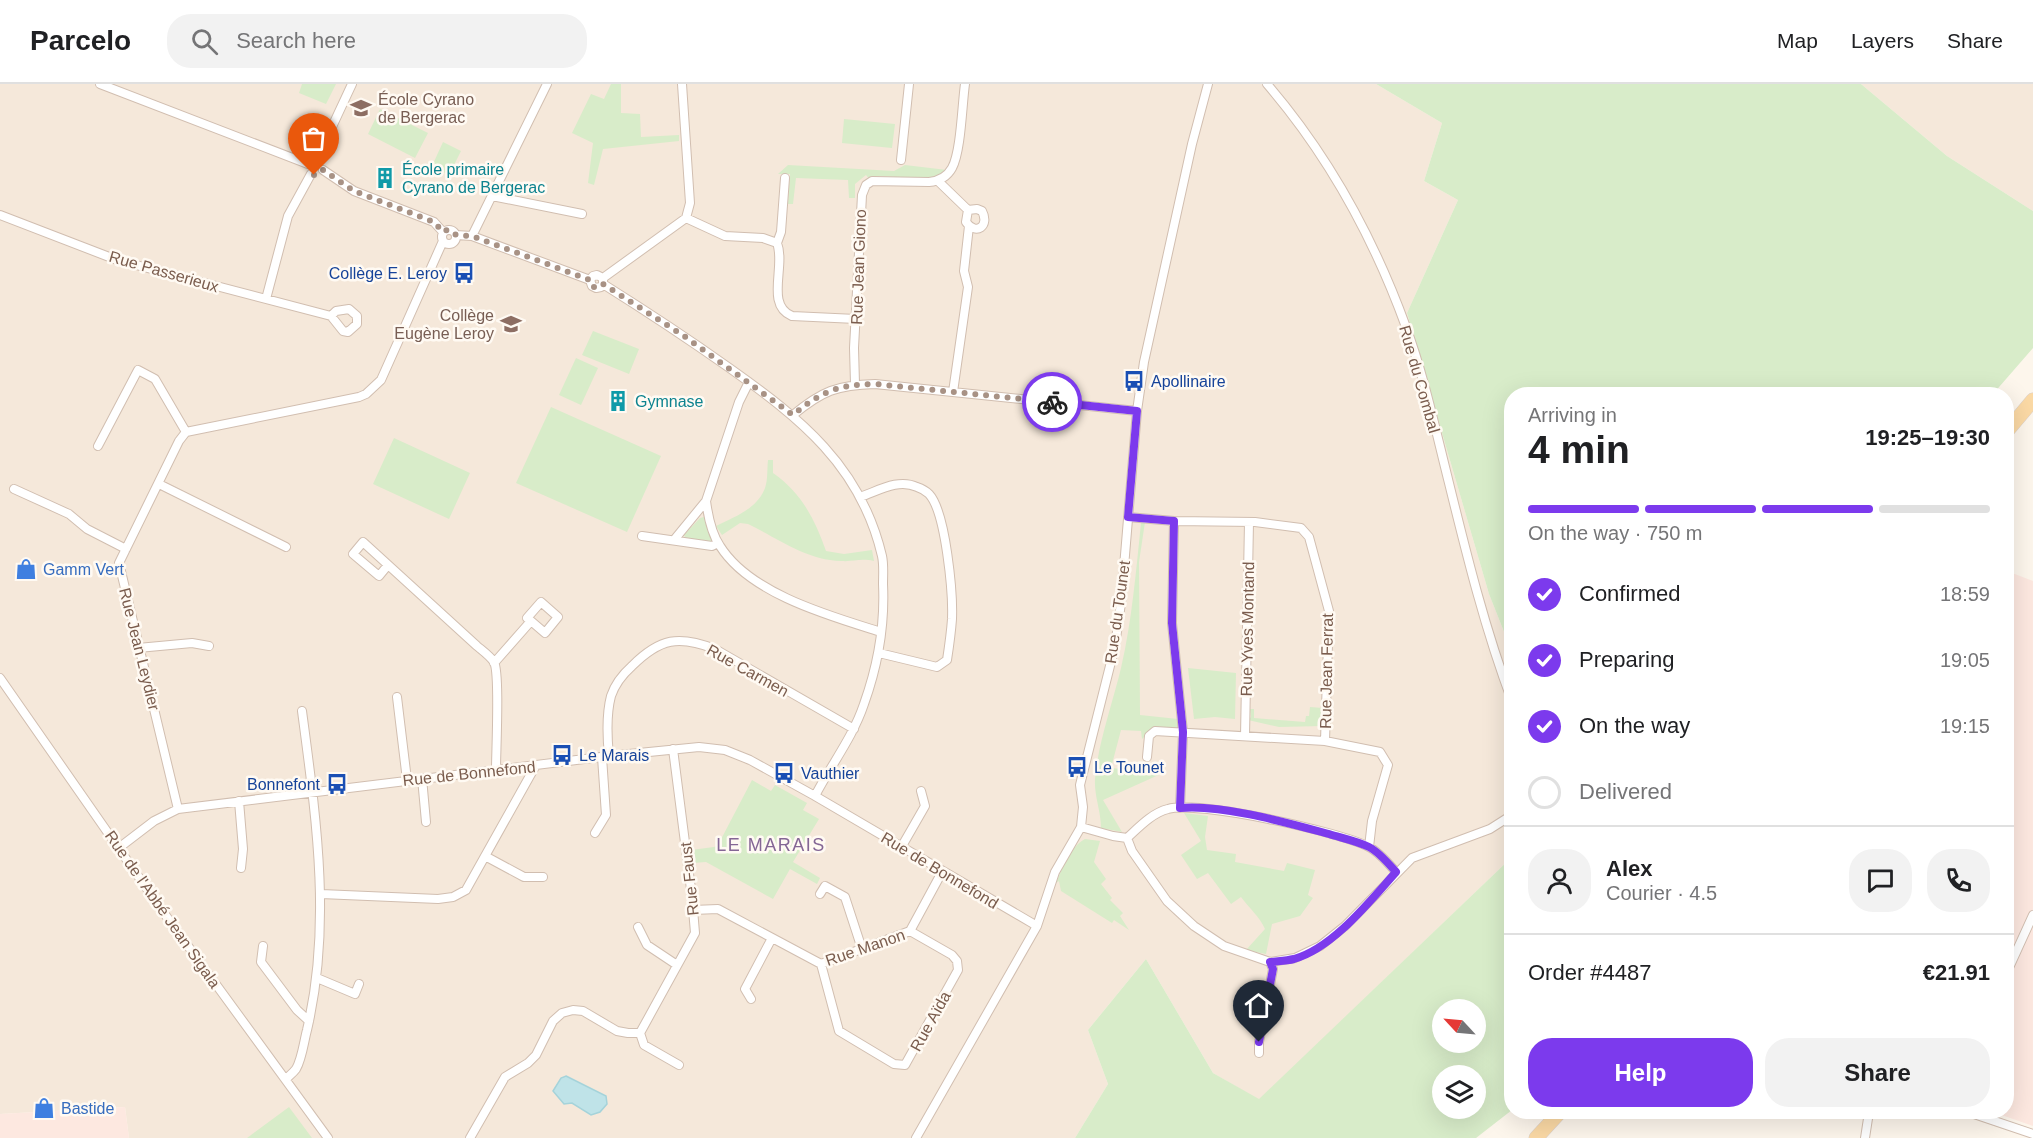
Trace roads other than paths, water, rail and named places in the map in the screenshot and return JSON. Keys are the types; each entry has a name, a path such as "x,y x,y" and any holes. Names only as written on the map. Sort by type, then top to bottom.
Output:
{"main road":[{"path":"2014,423 2033,400"},
{"path":"1536,1138 1554,1119"}],"street":[{"path":"100,84 308,164"},
{"path":"317,159 352,84"},
{"path":"472,236 547,84"},
{"path":"98,446 138,370 155,379 186,432 366,394 381,380 447,230 456,235 472,236 590,280 592,286 596,288 686,218 690,203 682,84"},
{"path":"901,160 909,84"},
{"path":"965,84 956,157 947,175 938,181 968,210 982,211 986,219 984,225 980,228 969,226"},
{"name":"Rue du Tounet","path":"916,1138 1036,926 1055,872 1081,827 1083,807 1080,785 1115,646 1121,603 1137,411 1144,362 1158,291 1208,84"},
{"name":"Rue du Combal","path":"1267,84 1286,106 1335,178 1353,209 1387,279 1426,392 1467,558 1504,676"},
{"path":"311,174 308,171 308,164 312,159 317,159"},
{"path":"317,159 321,162 323,170 354,191 434,222 443,237"},
{"path":"311,174 316,175 323,170"},
{"path":"266,299 288,216 311,174"},
{"path":"785,178 781,232 777,243 780,257 779,305 784,312 792,316 856,319"},
{"name":"Rue Jean Giono","path":"855,384 860,204 866,185 878,180 938,181"},
{"path":"492,196 582,214"},
{"path":"953,392 968,287 964,271 969,226 966,222 968,210"},
{"name":"Rue Passerieux","path":"0,215 117,260 331,316"},
{"path":"686,218 712,232 725,236 770,239 777,243"},
{"path":"603,281 793,415 824,446 848,478 870,519 883,558 884,609 879,652 864,705 854,729 815,796"},
{"path":"674,540 706,501 739,402 749,382"},
{"path":"793,415 816,397 855,384 875,384 1137,411"},
{"name":"Rue Jean Leydier","path":"178,809 119,563 179,441 186,432"},
{"path":"159,484 286,547"},
{"path":"860,497 892,485 903,484 916,486 929,494 936,506 952,579 952,619 947,660 937,667 879,652"},
{"path":"14,489 69,514 87,529 126,549"},
{"path":"706,501 708,515 718,543 734,564 789,599 810,609 881,632"},
{"name":"Rue Jean Ferrat","path":"1128,517 1174,521 1249,522 1301,528 1309,537 1329,611 1325,741"},
{"path":"1174,521 1172,623 1183,732 1180,808"},
{"name":"Rue Yves Montand","path":"1245,736 1249,522"},
{"path":"642,536 712,546 718,543"},
{"path":"388,565 494,663 496,769"},
{"path":"494,663 531,621"},
{"name":"Rue Carmen","path":"595,833 606,815 605,756 612,694 622,675 655,646 676,641 694,641 715,649 854,729"},
{"path":"138,648 192,643 209,646"},
{"name":"Rue de l'Abbé Jean Sigala","path":"0,678 120,846 161,909 328,1138"},
{"path":"397,697 406,780"},
{"path":"286,1078 296,1069 309,1021 321,942 321,894 313,791 302,711"},
{"path":"1147,757 1149,736 1155,731 1325,741 1380,752 1388,765 1372,820 1369,847"},
{"name":"Rue de Bonnefond","path":"120,846 154,821 178,809 605,756 699,747 725,750 750,760 902,846 942,872 1036,926"},
{"name":"Rue Faust","path":"640,1033 695,933 673,749"},
{"path":"321,894 438,899 453,897 466,890 536,765"},
{"path":"422,778 426,822"},
{"path":"902,846 925,806 921,791"},
{"path":"239,801 243,849 241,868"},
{"path":"1081,827 1113,836 1127,837 1148,819 1168,809 1211,809 1303,827 1369,847 1396,872"},
{"path":"1127,837 1132,851 1167,901 1194,926 1224,946 1270,962 1295,958 1320,946 1345,926 1412,858 1490,829 1504,820"},
{"path":"485,856 524,877 543,877"},
{"name":"Rue Manon","path":"693,910 718,909 821,964 910,932 942,872"},
{"path":"820,894 825,886 845,897 862,949"},
{"path":"2014,957 2033,915"},
{"path":"638,927 647,945 678,964"},
{"name":"Rue Aïda","path":"821,964 839,1031 894,1064 905,1065 958,970 957,961 952,955 910,932"},
{"path":"752,999 745,989 772,938"},
{"path":"263,946 261,962 297,1010 309,1021"},
{"path":"1259,1053 1259,1042 1273,969 1270,962"},
{"path":"317,978 355,994 359,984"},
{"path":"470,1138 505,1077 528,1064 536,1055 553,1021 562,1013 573,1010 583,1011 617,1031 628,1034 640,1033 644,1045 679,1065"},
{"path":"1864,1138 1868,1119"},
{"path":"1989,1119 2033,1134"}],"water":[{"path":"566,1076 606,1096 607,1104 600,1112 591,1115 572,1103 564,1104 553,1091 561,1078"}],"place":[{"name":"École Cyrano de Bergerac","path":"361,108"},
{"name":"École primaire Cyrano de Bergerac","path":"385,178"},
{"name":"Collège E. Leroy","path":"464,273"},
{"name":"Collège Eugène Leroy","path":"511,324"},
{"name":"Apollinaire","path":"1134,381"},
{"name":"Gymnase","path":"618,401"},
{"name":"Gamm Vert","path":"26,569"},
{"name":"Le Marais","path":"562,755"},
{"name":"Le Tounet","path":"1077,767"},
{"name":"Vauthier","path":"784,773"},
{"name":"Bonnefont","path":"337,784"},
{"name":"Bastide","path":"44,1108"}],"district":[{"name":"LE MARAIS","path":"771,845"}]}
